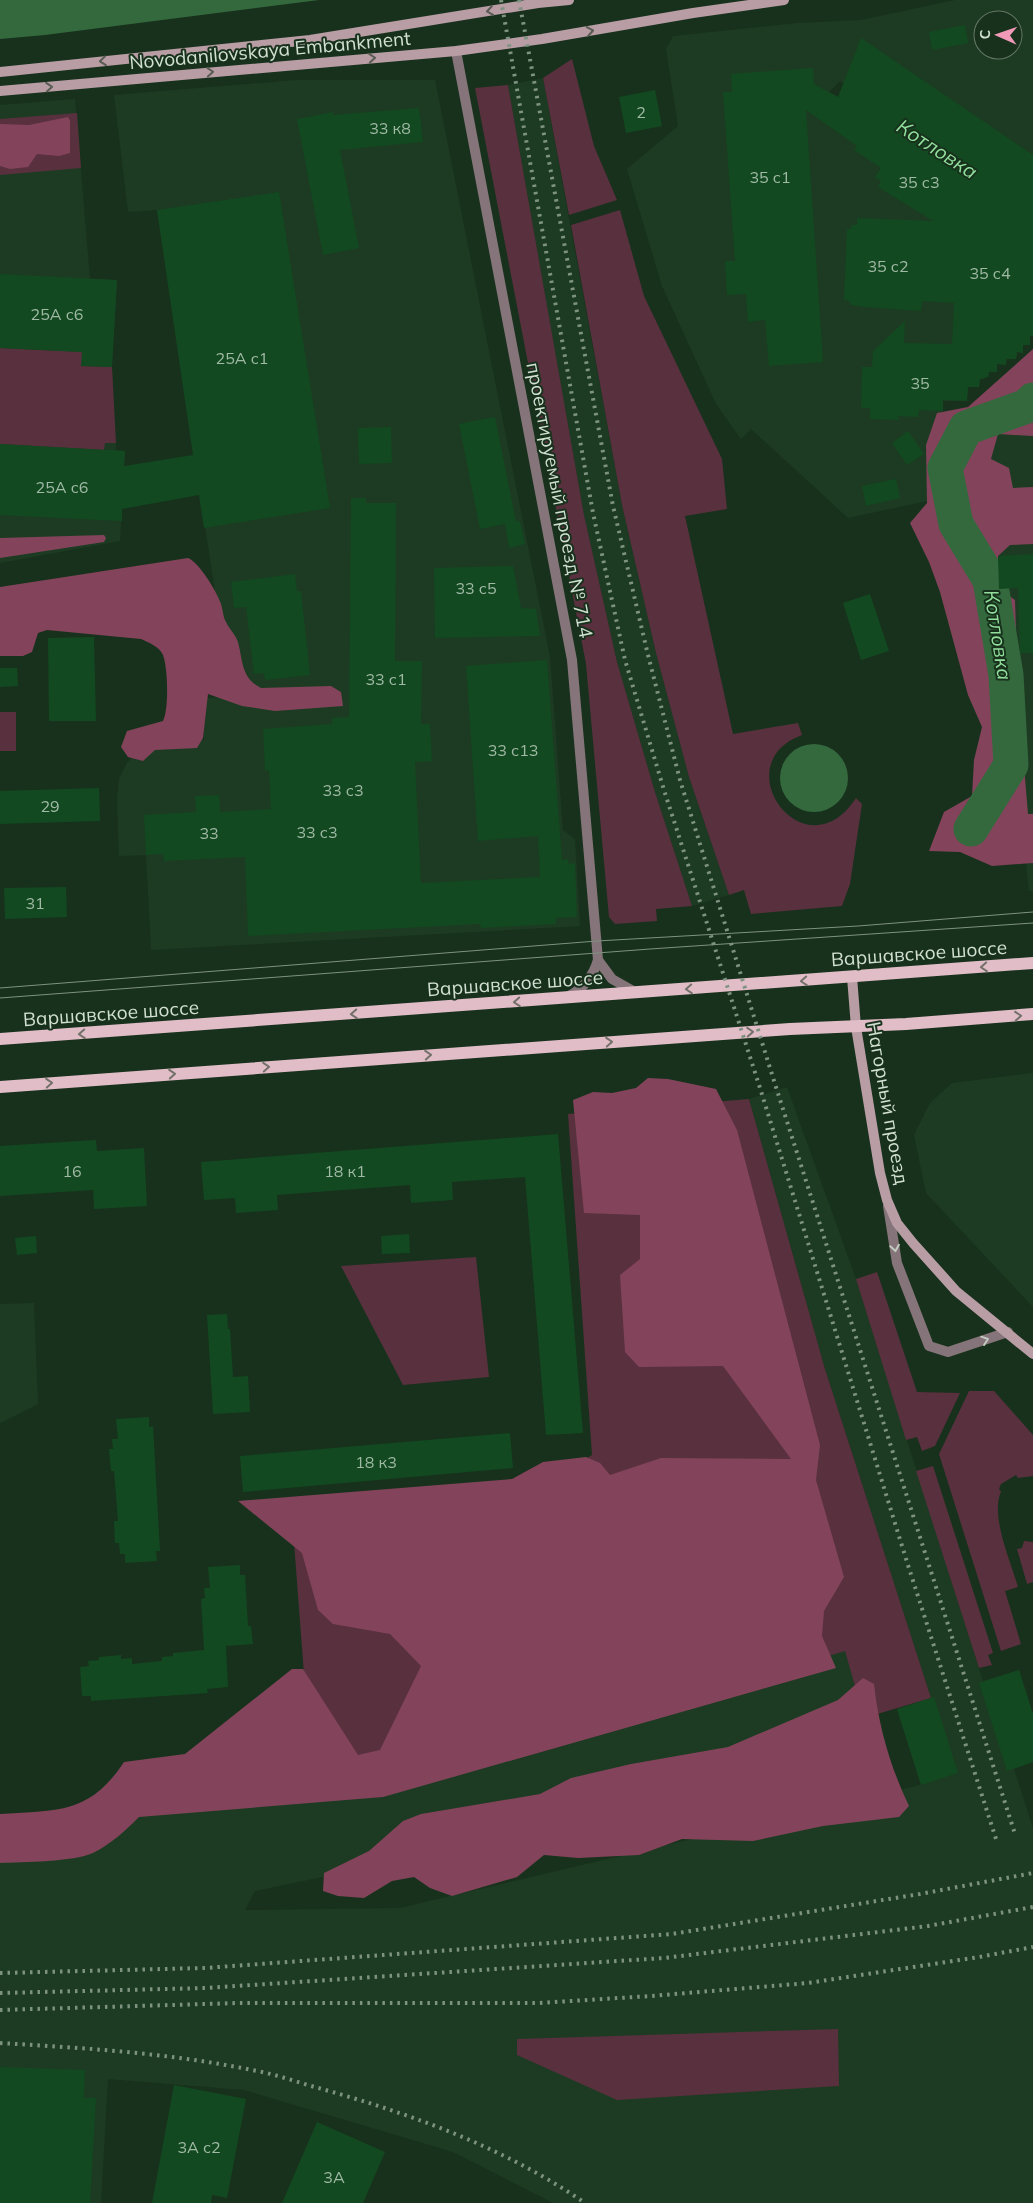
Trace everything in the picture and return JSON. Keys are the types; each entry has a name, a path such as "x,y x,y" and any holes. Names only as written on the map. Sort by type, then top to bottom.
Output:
{"main road":[{"name":"Novodanilovskaya Embankment","path":"0,72 310,40 538,3 569,0"},
{"name":"Novodanilovskaya Embankment","path":"0,91 456,51 784,0"},
{"name":"Варшавское шоссе","path":"0,1039 1033,964"},
{"name":"Нагорный проезд","path":"852,977 856,1027 880,1173 887,1200 897,1223 956,1291 1033,1354"},
{"path":"0,1087 790,1029 856,1027 1033,1014"}],"street":[{"name":"проектируемый проезд № 714","path":"456,51 572,660 598,960"},
{"path":"565,998 579,990 589,980 598,960 612,978 624,988 637,993"},
{"path":"887,1200 897,1263 929,1346 948,1352 1008,1332"}],"shaded area":[{"path":"0,0 319,0 0,39"},
{"path":"955,0 1033,0 1033,209 840,81 829,92 876,117 1033,245 1033,336 1030,336 1030,345 1023,345 1023,353 1017,352 1016,359 1007,359 1006,365 997,364 997,372 989,372 988,377 986,377 985,372 984,379 980,379 979,387 968,387 967,401 943,401 932,500 848,518 751,429 741,439 716,404 662,286 627,169 678,126 666,49 673,36 798,23 861,20"},
{"path":"572,59 594,146 617,200 569,215 543,78"},
{"path":"543,78 622,505 656,653 689,777 729,895 692,906 655,792 617,662 584,515 508,85"},
{"path":"297,80 435,80 550,657 563,830 575,839 580,926 151,950 146,855 119,856 117,799 119,779 127,763 138,751 152,743 204,740 204,698 231,697 157,210 128,212 114,95"},
{"path":"508,85 584,515 617,662 655,792 692,906 656,909 657,921 615,924 609,917 586,664 475,88"},
{"path":"75,99 90,279 117,280 112,367 116,450 125,451 120,541 0,563 0,105"},
{"path":"77,113 81,168 0,175 0,119"},
{"path":"68,117 70,121 70,153 59,156 37,154 28,167 10,169 0,166 0,124 29,125"},
{"path":"620,210 644,296 722,459 727,509 685,516 733,734 798,723 802,735 780,749 770,768 771,788 780,807 796,820 815,825 836,819 856,798 862,804 850,884 842,906 751,914 744,890 729,895 689,777 656,653 622,505 571,225"},
{"path":"0,348 82,352 82,366 112,367 116,443 105,443 104,450 0,444"},
{"path":"1033,349 1033,436 998,434 991,459 1009,468 1013,488 1033,487 1033,544 1010,545 998,556 999,589 1015,600 1018,694 1028,814 1033,814 1033,863 992,866 960,852 929,851 944,812 972,796 974,760 982,727 968,695 940,592 929,562 910,523 927,503 926,445 937,413 968,407"},
{"path":"1033,414 1033,891 1029,891 983,440"},
{"path":"104,535 106,538 104,542 0,558 0,538"},
{"path":"188,558 202,571 216,592 225,620 238,642 246,674 254,684 261,688 331,686 341,692 343,706 275,711 242,706 208,694 203,738 197,748 155,750 143,761 128,757 121,747 127,731 163,721 167,698 167,678 165,661 157,647 141,639 47,630 38,633 32,652 23,656 0,656 0,587"},
{"path":"0,712 16,712 16,751 0,751"},
{"path":"814,744 827,747 838,754 845,765 848,778 845,791 838,802 827,809 814,812 801,809 790,802 783,791 780,778 783,765 790,754 801,747"},
{"path":"1033,1073 1033,1307 926,1193 914,1135 930,1103 952,1083"},
{"path":"648,1078 668,1079 716,1089 737,1130 820,1445 816,1480 844,1577 824,1611 822,1636 836,1668 383,1797 139,1817 112,1841 93,1853 84,1856 48,1861 0,1863 0,1814 38,1812 70,1806 84,1801 98,1792 124,1762 185,1754 292,1669 303,1669 358,1755 380,1750 421,1666 390,1634 333,1624 318,1610 302,1553 238,1501 512,1479 543,1462 586,1457 600,1463 610,1475 661,1458 791,1459 723,1366 639,1367 625,1352 620,1275 640,1259 640,1215 584,1213 573,1100 593,1092 612,1093 636,1088"},
{"path":"787,1087 856,1279 983,1681 1019,1670 1033,1714 1033,1762 1014,1769 1033,1828 1033,2203 553,2203 453,2152 244,2090 108,2079 101,2203 0,2203 0,1815 368,1789 636,1714 846,1650 864,1718 419,1857 255,1891 245,1910 400,1908 921,1785 897,1709 931,1698 825,1369 749,1099"},
{"path":"749,1099 825,1369 931,1698 864,1718 845,1651 636,1714 313,1793 292,1516 527,1493 592,1455 568,1114"},
{"path":"476,1257 489,1377 403,1385 341,1266"},
{"path":"877,1272 917,1392 960,1393 935,1446 922,1451 917,1437 906,1440 856,1279"},
{"path":"34,1303 38,1404 0,1423 0,1304"},
{"path":"969,1391 994,1391 1033,1435 1033,1476 1018,1478 1016,1475 1001,1484 999,1489 1001,1492 998,1502 1000,1526 1018,1587 1005,1591 1021,1644 1001,1651 939,1454"},
{"path":"933,1466 993,1653 988,1655 992,1665 979,1668 916,1471"},
{"path":"1024,1541 1033,1542 1033,1582 1027,1584 1017,1549 1022,1548"},
{"path":"863,1678 874,1684 886,1746 909,1806 899,1817 823,1826 753,1841 682,1839 639,1855 578,1858 544,1855 517,1877 452,1896 430,1888 414,1877 392,1881 364,1898 338,1896 323,1891 324,1873 369,1851 403,1821 421,1814 540,1794 571,1778 631,1764 728,1747 838,1700"},
{"path":"838,2029 839,2086 617,2100 517,2055 517,2039"}],"building":[{"path":"965,25 968,43 932,50 929,32"},
{"path":"861,38 1033,155 1033,336 1030,336 1030,345 1023,345 1023,353 1017,352 1016,359 1006,359 1006,365 997,364 997,372 989,372 988,377 980,379 979,387 968,387 967,401 943,400 943,411 919,410 918,417 897,416 900,420 870,419 870,408 861,408 862,367 872,367 873,351 905,321 904,343 952,344 954,303 922,301 921,311 851,305 849,301 844,300 847,229 851,229 851,225 857,225 857,218 933,221 878,187 881,181 875,177 881,168 854,150 857,146 806,110 823,362 769,366 765,320 748,322 746,294 727,295 725,261 735,261 723,92 732,92 731,74 813,68 814,84 838,97"},
{"path":"655,90 662,126 626,133 619,97"},
{"path":"419,108 423,142 340,150 359,248 323,255 297,119 333,112 333,115"},
{"path":"279,192 330,508 204,528 199,495 122,509 122,521 0,515 0,444 125,451 124,466 193,455 157,210"},
{"path":"0,274 117,280 112,367 81,366 82,352 0,348"},
{"path":"495,417 516,522 520,521 525,544 509,548 505,524 480,529 459,424"},
{"path":"391,427 392,463 359,464 358,428"},
{"path":"908,431 924,454 907,465 892,443"},
{"path":"896,479 900,498 866,506 862,486"},
{"path":"351,498 366,498 366,503 396,503 395,661 422,661 421,724 430,724 432,761 415,762 421,883 540,877 538,836 478,841 466,666 547,660 562,860 568,859 569,864 575,863 577,917 556,918 556,924 481,928 480,924 248,936 245,857 164,861 163,854 146,855 144,815 196,812 195,796 219,795 220,812 271,809 269,770 265,771 263,729 332,724 332,718 349,717"},
{"path":"1033,554 1033,653 1020,653 1018,588 999,589 998,556"},
{"path":"513,566 521,608 536,609 540,636 435,638 434,568"},
{"path":"295,574 297,591 301,591 310,675 265,680 264,673 254,674 246,607 234,608 231,582"},
{"path":"870,594 889,651 861,660 843,603"},
{"path":"94,637 96,721 49,721 48,638"},
{"path":"0,668 17,668 18,686 0,687"},
{"path":"99,788 100,821 0,824 0,791"},
{"path":"66,887 67,917 5,919 4,888"},
{"path":"558,1134 583,1433 546,1435 525,1177 452,1182 453,1200 411,1203 410,1185 277,1195 278,1210 236,1213 235,1198 204,1200 201,1162"},
{"path":"96,1140 97,1151 144,1148 147,1206 94,1209 93,1190 0,1196 0,1146"},
{"path":"409,1234 410,1253 382,1254 381,1236"},
{"path":"36,1236 37,1253 17,1255 15,1238"},
{"path":"227,1314 228,1329 230,1329 233,1377 248,1376 250,1412 213,1414 207,1315"},
{"path":"149,1417 149,1427 153,1426 160,1551 156,1551 157,1561 125,1563 125,1554 120,1554 119,1543 115,1543 114,1521 118,1521 114,1471 111,1471 109,1449 113,1449 112,1439 118,1439 116,1419"},
{"path":"510,1433 513,1468 243,1492 240,1456"},
{"path":"240,1565 240,1575 245,1575 248,1626 251,1626 253,1644 226,1646 228,1687 207,1689 208,1693 91,1701 91,1696 82,1696 80,1667 89,1666 88,1661 99,1660 99,1657 121,1655 121,1659 132,1658 132,1664 162,1661 162,1657 173,1656 173,1653 204,1650 201,1599 205,1598 204,1588 210,1588 208,1567"},
{"path":"1019,1670 1033,1714 1033,1762 1007,1771 979,1683"},
{"path":"934,1697 958,1773 921,1785 897,1709"},
{"path":"0,2067 85,2070 84,2098 96,2098 90,2203 0,2203"},
{"path":"174,2085 246,2099 227,2198 212,2195 211,2203 152,2203"},
{"path":"317,2122 385,2152 363,2203 282,2203"}],"waterway":[{"name":"Котловка","path":"971,829 1011,765 1006,675 990,580 956,524 945,468 966,428 1027,406 1033,400"}],"tram line":[{"path":"0,988 597,941 858,926 1033,912"},
{"path":"0,998 650,949 1033,923"}],"railway":[{"path":"501,0 593,513 625,660 664,790 760,1088 907,1562 996,1839"},
{"path":"519,0 613,506 680,780 775,1084 1015,1834"},
{"path":"0,1973 205,1968 672,1934 920,1894 1033,1873"},
{"path":"0,1993 206,1988 664,1958 928,1926 1033,1907"},
{"path":"0,2010 239,2003 539,2003 808,1983 1033,1947"},
{"path":"0,2043 158,2055 221,2064 279,2076 391,2110 458,2135 555,2183 585,2203"}]}
